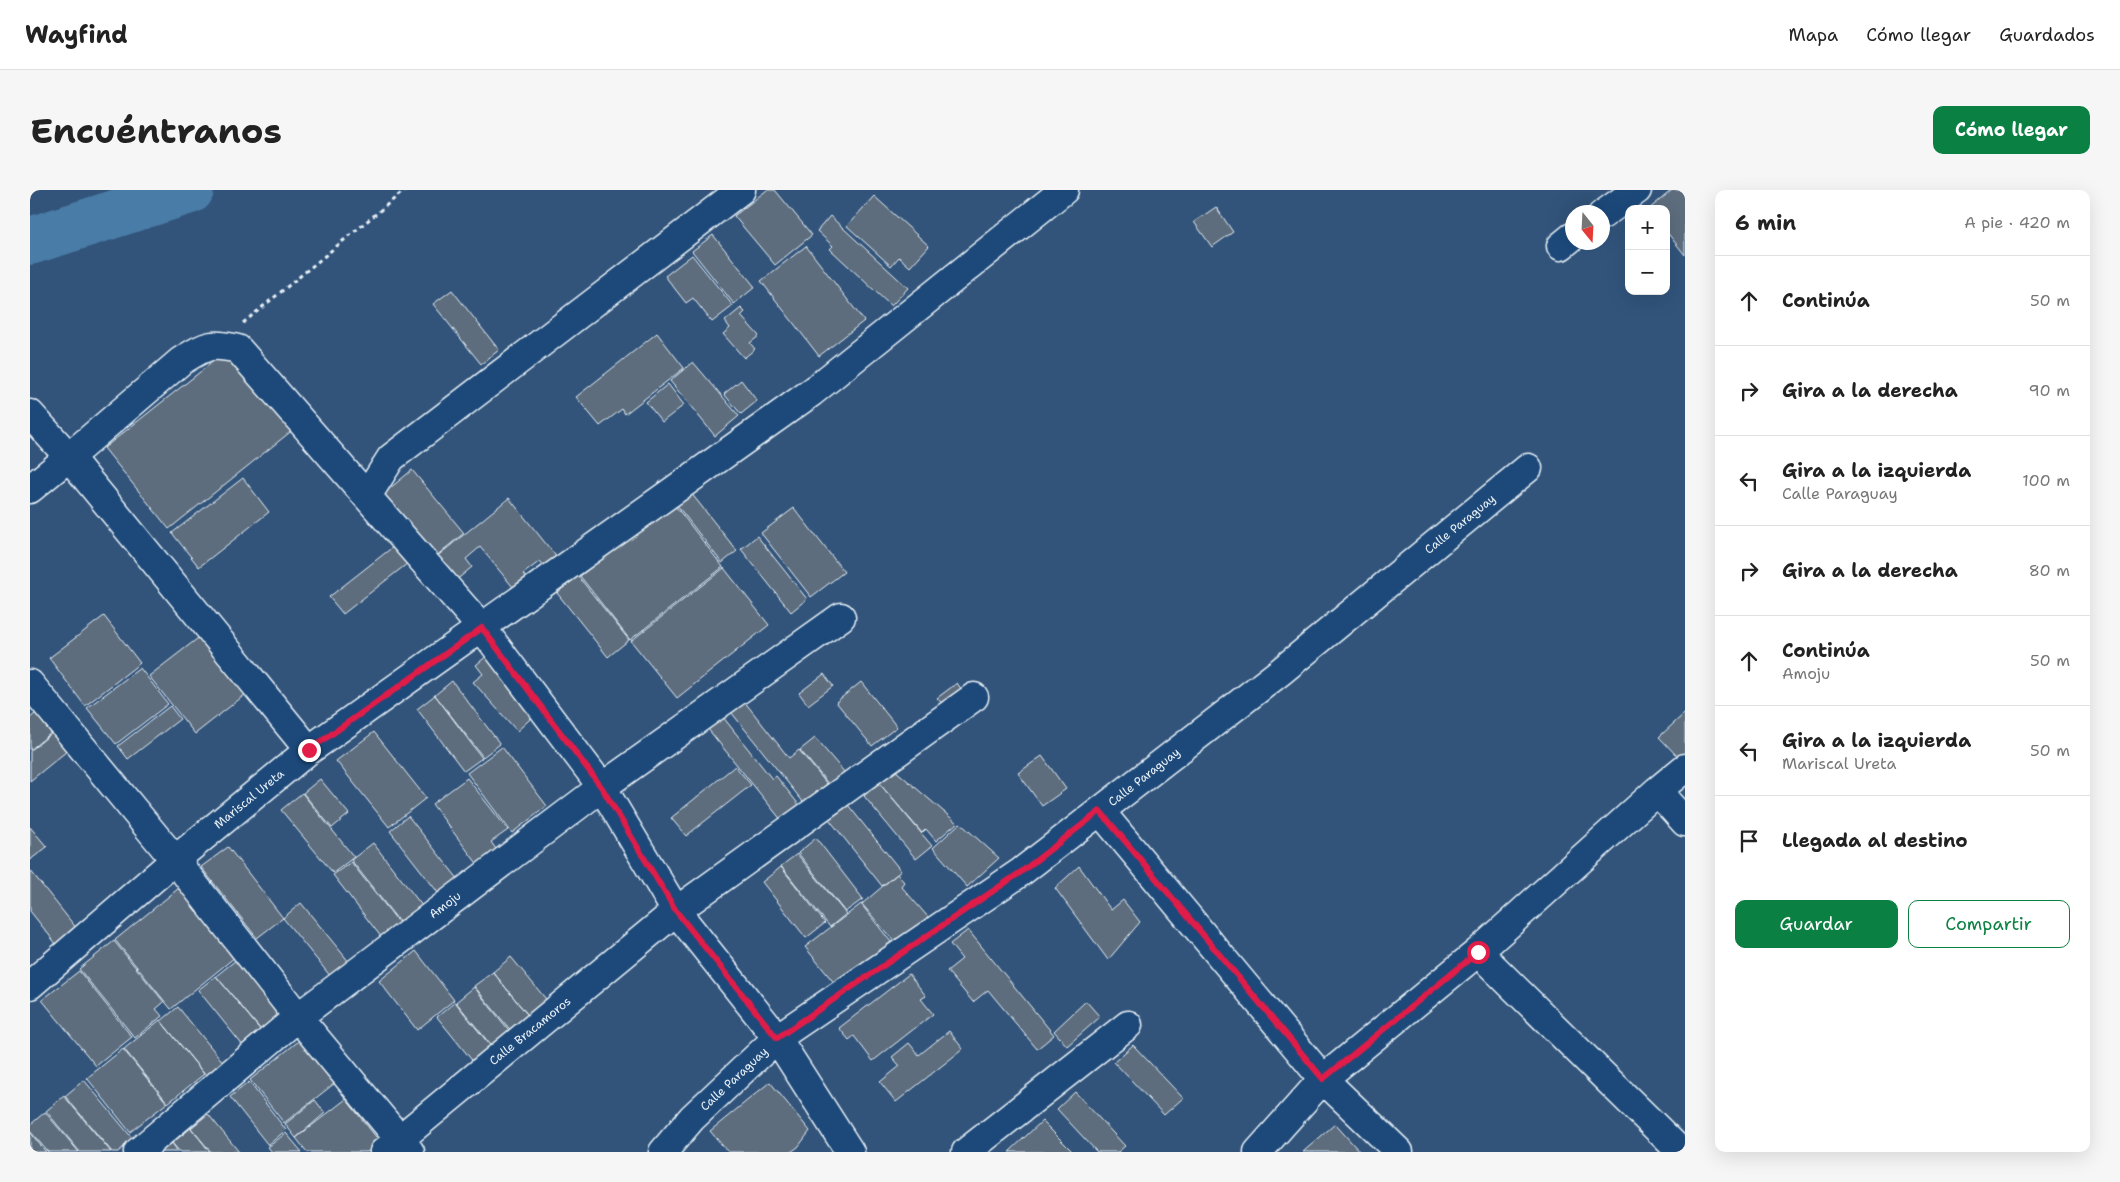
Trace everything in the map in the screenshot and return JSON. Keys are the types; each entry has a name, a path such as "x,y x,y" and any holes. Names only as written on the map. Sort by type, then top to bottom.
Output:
{"street":[{"path":"367,496 391,458 741,190"},
{"name":"Mariscal Ureta","path":"30,986 175,860 309,750 812,392 1064,190"},
{"path":"1610,209 1637,190"},
{"path":"30,489 181,361 202,349 218,344 238,349 482,628 602,788 676,911 777,1038 850,1152"},
{"path":"30,414 69,457 309,750"},
{"name":"Calle Paraguay","path":"663,1152 692,1118 777,1038 1021,872 1280,672 1528,468"},
{"name":"Amoju","path":"138,1152 298,1016 602,788 841,617"},
{"path":"30,684 175,860 398,1147"},
{"name":"Calle Bracamoros","path":"398,1147 676,911 974,698"},
{"path":"1258,1152 1323,1079 1478,952 1685,768"},
{"path":"1657,791 1685,822"},
{"path":"1100,811 1323,1079 1399,1152"},
{"path":"1478,952 1681,1152"},
{"path":"966,1152 1128,1025"}],"path":[{"path":"218,344 405,190"}],"building":[{"path":"767,190 775,190 812,235 775,265 734,216"},
{"path":"1672,190 1685,190 1685,255 1670,236 1670,205 1654,205"},
{"path":"874,196 929,246 910,267 899,257 891,266 847,226"},
{"path":"1216,207 1233,232 1212,247 1194,222"},
{"path":"830,216 908,288 891,306 830,249 833,246 817,231"},
{"path":"713,235 755,287 734,304 692,251"},
{"path":"806,246 864,321 819,356 761,281"},
{"path":"692,255 733,306 712,322 693,298 686,303 665,276"},
{"path":"452,290 499,350 481,364 433,304"},
{"path":"741,308 745,312 741,316 759,336 750,343 755,349 744,358 723,334 730,328 725,321"},
{"path":"657,333 684,368 625,414 622,409 600,426 576,397"},
{"path":"224,353 294,429 169,529 104,448"},
{"path":"693,362 739,416 715,436 670,381"},
{"path":"741,380 757,401 741,414 724,394"},
{"path":"668,384 684,405 662,422 646,402"},
{"path":"412,470 464,533 435,557 383,494"},
{"path":"243,478 269,512 199,567 172,533"},
{"path":"687,488 737,551 722,563 672,499"},
{"path":"509,498 559,560 547,569 540,561 523,574 530,582 517,592 480,547 466,559 472,567 454,582 435,558"},
{"path":"673,503 723,567 630,640 580,576"},
{"path":"794,508 844,572 811,597 761,533"},
{"path":"757,536 807,599 791,612 741,549"},
{"path":"403,539 417,556 343,614 329,597"},
{"path":"724,568 769,625 677,698 631,641"},
{"path":"578,576 629,640 608,657 557,593"},
{"path":"104,616 140,663 85,706 49,658"},
{"path":"206,632 251,690 195,734 149,676"},
{"path":"489,654 539,711 517,731 473,682 483,674 476,665"},
{"path":"140,668 168,704 116,744 87,708"},
{"path":"824,674 833,686 808,705 799,693"},
{"path":"452,681 500,744 483,757 435,695"},
{"path":"861,682 897,727 872,746 836,702"},
{"path":"957,683 964,693 946,708 937,698"},
{"path":"435,695 482,758 464,771 417,709"},
{"path":"740,696 789,758 799,750 827,784 804,803 727,707"},
{"path":"170,706 180,719 128,759 118,746"},
{"path":"719,712 772,779 776,776 804,811 786,826 704,724"},
{"path":"36,713 51,733 30,750 30,718"},
{"path":"1685,713 1685,752 1679,758 1659,737"},
{"path":"374,732 426,798 389,827 336,761"},
{"path":"52,733 67,751 30,781 30,751"},
{"path":"815,738 845,773 830,786 800,750"},
{"path":"502,747 547,806 512,833 467,773"},
{"path":"1042,756 1066,789 1042,806 1018,773"},
{"path":"735,766 751,785 686,836 671,818"},
{"path":"895,770 957,823 936,841 926,829 922,833 879,783"},
{"path":"467,778 508,830 491,842 498,852 479,866 432,804"},
{"path":"320,779 349,814 332,828 303,793"},
{"path":"879,783 932,846 916,859 864,796"},
{"path":"302,793 354,857 333,873 281,810"},
{"path":"848,805 901,871 882,886 829,819"},
{"path":"408,816 459,880 440,895 390,831"},
{"path":"960,823 999,858 967,887 933,848"},
{"path":"30,827 47,847 30,860"},
{"path":"816,838 863,899 845,912 798,853"},
{"path":"373,843 423,907 401,924 351,860"},
{"path":"228,847 283,918 257,938 201,867"},
{"path":"797,854 846,914 830,927 781,866"},
{"path":"351,862 400,924 382,938 333,875"},
{"path":"1079,866 1111,910 1123,900 1140,922 1108,960 1055,888"},
{"path":"781,867 825,923 806,938 762,882"},
{"path":"30,870 77,929 57,945 30,911"},
{"path":"897,874 904,882 901,886 928,917 896,944 862,904"},
{"path":"179,888 235,957 171,1009 115,940"},
{"path":"301,903 354,968 336,983 283,918"},
{"path":"861,904 891,942 836,985 805,947"},
{"path":"968,930 1054,1035 1037,1049 988,990 973,1002 947,971 962,959 950,944"},
{"path":"114,941 164,1002 156,1009 162,1016 135,1038 79,969"},
{"path":"416,951 454,1000 417,1030 379,981"},
{"path":"511,957 550,1004 531,1019 493,972"},
{"path":"236,960 281,1014 261,1030 216,976"},
{"path":"79,971 132,1037 96,1066 42,1000"},
{"path":"493,972 531,1019 513,1033 474,986"},
{"path":"909,974 926,996 921,999 933,1014 873,1061 854,1036 849,1040 839,1028"},
{"path":"216,976 262,1032 244,1047 198,990"},
{"path":"474,987 512,1034 494,1049 456,1002"},
{"path":"1086,1001 1100,1017 1067,1046 1054,1031"},
{"path":"455,1002 493,1049 475,1064 437,1017"},
{"path":"178,1007 223,1062 206,1076 161,1021"},
{"path":"160,1020 204,1074 168,1103 124,1049"},
{"path":"949,1031 963,1049 896,1102 880,1082 900,1066 892,1057 909,1043 919,1055"},
{"path":"300,1040 335,1083 284,1123 250,1080"},
{"path":"1133,1045 1183,1098 1164,1115 1114,1062"},
{"path":"123,1049 167,1103 130,1132 87,1078"},
{"path":"84,1080 133,1139 118,1152 112,1152 65,1096"},
{"path":"249,1082 286,1130 268,1145 230,1097"},
{"path":"770,1082 810,1131 798,1147 791,1152 728,1152 710,1131"},
{"path":"1075,1092 1125,1146 1118,1152 1097,1152 1057,1109"},
{"path":"64,1096 111,1152 80,1152 46,1111"},
{"path":"346,1099 380,1142 367,1152 307,1152 296,1138"},
{"path":"315,1100 325,1113 296,1138 285,1124"},
{"path":"45,1112 79,1152 48,1152 30,1131 30,1125"},
{"path":"208,1114 239,1152 211,1152 191,1128"},
{"path":"1042,1121 1073,1152 1009,1152"},
{"path":"1335,1124 1360,1152 1303,1152"},
{"path":"191,1128 210,1152 180,1152 172,1143"},
{"path":"30,1132 46,1152 30,1152"},
{"path":"286,1133 302,1152 272,1152 268,1147"},
{"path":"172,1143 178,1152 160,1152"}],"waterway":[{"path":"30,241 190,190"}],"route":[{"path":"309,750 482,628 602,788 676,911 777,1038 1021,872 1100,811 1323,1079 1478,952"}]}
